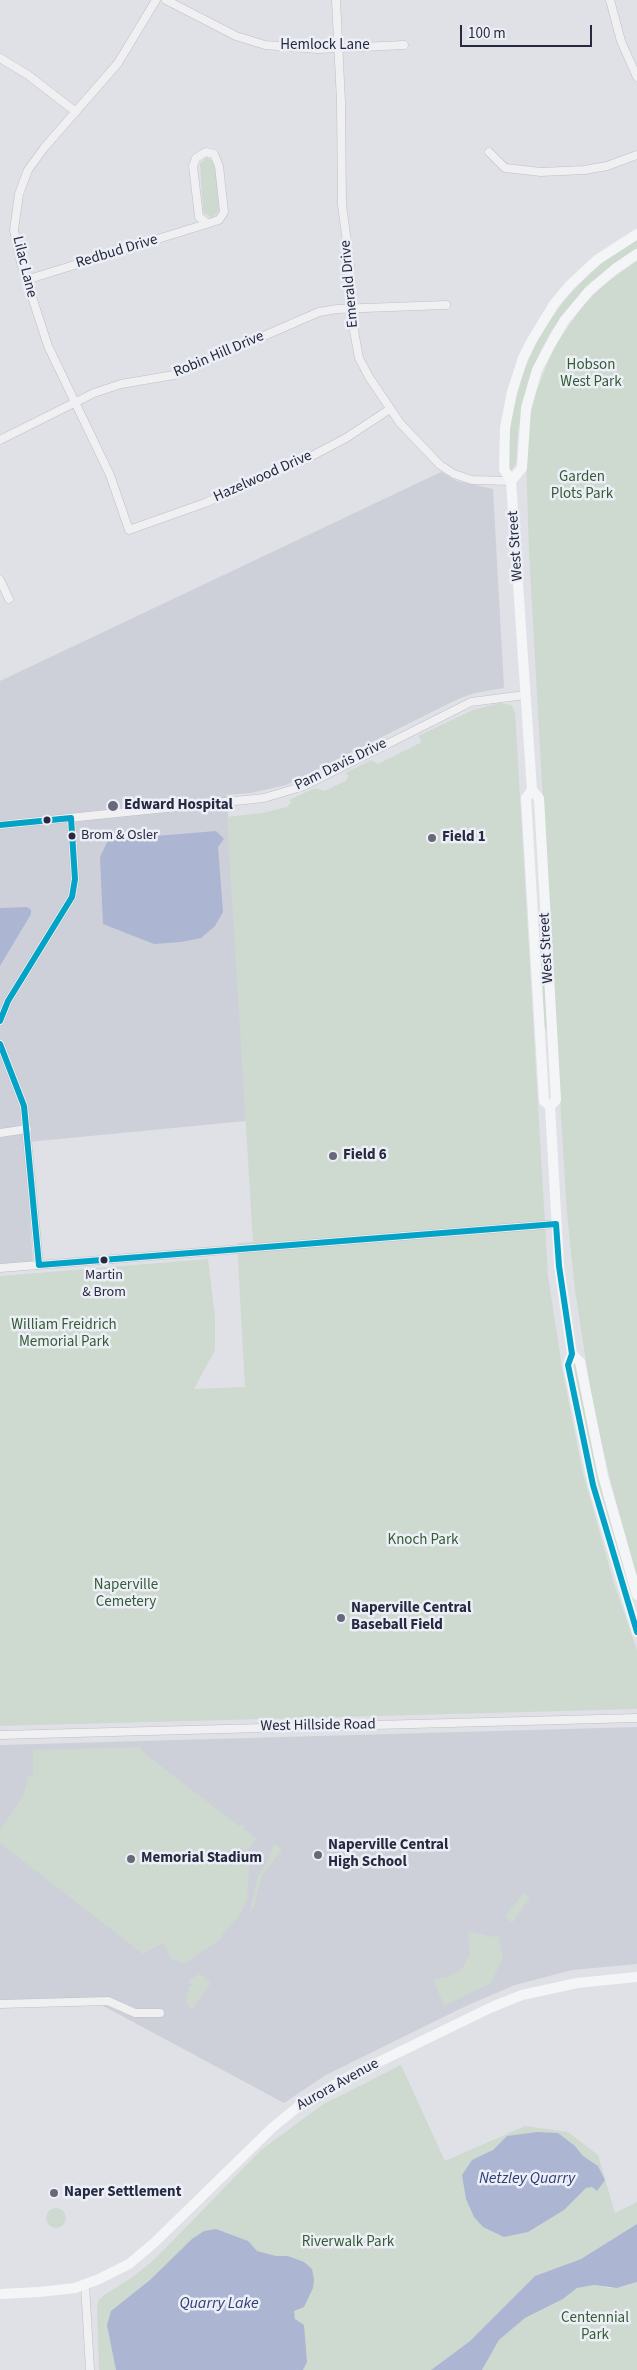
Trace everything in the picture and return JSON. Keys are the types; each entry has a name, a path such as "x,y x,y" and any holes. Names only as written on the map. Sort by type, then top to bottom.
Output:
{"street":[{"name":"Lilac Lane","path":"129,530 110,475 48,346 26,280 14,230 19,194 25,176 36,157 118,63 156,0"},
{"name":"Hemlock Lane","path":"166,0 209,23 253,42 281,47 339,48 404,45"},
{"name":"Emerald Drive","path":"336,0 342,126 341,178 359,358 390,409 410,435 447,470 472,480 511,480"},
{"path":"610,0 621,41 637,77"},
{"path":"0,58 28,75 76,112"},
{"name":"Redbud Drive","path":"26,280 219,220 224,212 218,161 214,154 206,152 196,158 193,166 199,216 207,223"},
{"path":"489,152 505,168 541,172 584,170 606,166 637,155"},
{"name":"West Street","path":"637,234 597,260 570,285 554,304 531,342 517,375 505,428 504,469 511,480 532,790 526,798 544,1101 550,1106 559,1266 572,1354 568,1365 587,1459 612,1554 637,1632"},
{"path":"511,480 522,468 526,408 537,370 553,340 564,321 589,291 615,269 637,254"},
{"name":"Robin Hill Drive","path":"0,440 110,387 156,380 184,372 319,312 353,308 446,305"},
{"name":"Hazelwood Drive","path":"129,530 205,502 308,458 346,438 390,409"},
{"path":"0,580 9,599"},
{"name":"Pam Davis Drive","path":"0,825 264,798 304,786 471,702 525,695"},
{"path":"0,1021 8,1001 72,897 75,879 71,818"},
{"path":"0,1044 20,1093 27,1129 39,1265"},
{"path":"0,1133 27,1129"},
{"path":"0,1268 556,1224"},
{"name":"West Street","path":"572,1354 580,1362 603,1476 637,1595"},
{"name":"West Hillside Road","path":"0,1735 637,1718"},
{"name":"Aurora Avenue","path":"0,2294 39,2292 85,2284 113,2272 139,2256 272,2128 300,2105 335,2083 492,2007 522,1995 576,1983 637,1977"},
{"path":"0,2004 108,2001 135,2013 160,2013"},
{"path":"85,2284 90,2370"}],"shaded area":[{"name":"Edward Hospital","path":"441,472 457,481 493,489 504,688 475,693 458,699 286,785 251,793 227,795 246,1121 28,1142 26,1129 0,1133 0,681"},
{"path":"24,1133 33,1262 0,1264 0,1137"},
{"name":"Naperville Central High School","path":"637,1727 637,1964 572,1970 515,1985 466,2006 326,2075 284,2103 94,2001 0,2003 0,1745"}],"green space":[{"path":"207,157 216,164 219,211 212,218 204,213 203,209 200,164"},
{"path":"637,240 637,248 591,282 551,331 539,354 527,386 518,432 516,463 510,473 509,441 511,418 523,372 541,333 564,301 590,273 604,261"},
{"path":"637,261 637,1578 611,1483 593,1407 575,1290 567,1214 529,552 526,456 529,422 536,393 553,349 581,308 603,285"},
{"name":"Knoch Park","path":"500,703 511,705 515,712 548,1276 563,1373 583,1473 614,1583 637,1650 637,1709 0,1726 0,1276 208,1259 215,1317 215,1350 194,1389 245,1387 237,1243 253,1242 227,817 262,813 287,807 291,802 289,800 315,788 325,791 347,780 348,775 345,773 371,760 378,764 420,743 421,740 418,736 473,710"},
{"path":"538,920 542,924 547,1031 544,1026"},
{"path":"573,1362 576,1364 604,1500 637,1614 605,1516 587,1438"},
{"name":"Memorial Stadium","path":"141,1747 143,1752 239,1826 242,1824 245,1826 243,1829 257,1838 246,1852 241,1848 236,1854 248,1864 249,1868 247,1899 240,1915 221,1936 222,1938 184,1964 176,1959 173,1961 163,1943 143,1954 0,1843 0,1830 23,1797 28,1776 33,1776 33,1750"},
{"path":"274,1843 282,1850 262,1875 254,1906 249,1914 257,1879 269,1858"},
{"path":"523,1893 530,1898 512,1923 505,1917"},
{"path":"468,1931 491,1937 496,1935 499,1937 503,1957 491,1983 444,2006 433,1979 445,1978 461,1970 470,1954"},
{"path":"200,1974 211,1983 191,2010 185,1999 188,1997 186,1993 190,1991 188,1987 192,1986 189,1980"},
{"name":"Riverwalk Park","path":"401,2065 445,2161 525,2126 568,2132 598,2155 615,2213 637,2202 637,2225 581,2259 535,2276 470,2341 431,2370 99,2370 98,2301 155,2259 261,2150 322,2105"},
{"path":"52,2208 60,2208 66,2214 66,2222 60,2228 52,2228 46,2222 46,2214"},
{"name":"Centennial Park","path":"637,2282 637,2370 482,2370 499,2340 525,2318 563,2299 577,2288 594,2285 609,2288 626,2286"}],"water":[{"path":"216,831 224,839 218,847 223,912 215,926 201,938 154,944 103,924 100,857 108,840"},
{"path":"27,907 31,910 31,914 0,966 0,908"},
{"name":"Netzley Quarry","path":"537,2132 558,2133 575,2146 583,2156 598,2166 605,2180 597,2191 592,2187 586,2188 564,2210 528,2232 504,2237 483,2227 474,2217 466,2199 462,2175 472,2160 493,2150 507,2136"},
{"path":"637,2224 637,2282 617,2288 594,2285 577,2288 563,2299 525,2318 499,2340 482,2370 431,2370 470,2341 535,2276 581,2259"},
{"name":"Quarry Lake","path":"216,2229 248,2241 257,2251 276,2256 288,2256 304,2262 312,2269 313,2288 304,2307 294,2311 295,2319 304,2325 307,2362 303,2370 116,2370 107,2325 111,2311 150,2280 192,2239 204,2231"}],"transit line":[{"path":"0,825 71,818"},
{"path":"0,1021 8,1001 72,897 75,879 71,818"},
{"path":"0,1044 24,1106 39,1265"},
{"path":"556,1224 559,1266 572,1354 568,1365 593,1485 637,1632"},
{"path":"39,1265 556,1224"}],"place":[{"name":"Edward Hospital","path":"113,806"},
{"name":"Brom & Osler","path":"72,836"},
{"name":"Field 1","path":"432,838"},
{"name":"Field 6","path":"333,1156"},
{"name":"Martin & Brom","path":"104,1260"},
{"name":"Naperville Central Baseball Field","path":"341,1618"},
{"name":"Naperville Central High School","path":"318,1855"},
{"name":"Memorial Stadium","path":"131,1859"},
{"name":"Naper Settlement","path":"54,2193"}],"park label":[{"name":"Hobson West Park","path":"591,374"},
{"name":"Garden Plots Park","path":"582,486"},
{"name":"William Freidrich Memorial Park","path":"64,1334"},
{"name":"Naperville Cemetery","path":"126,1594"}]}
